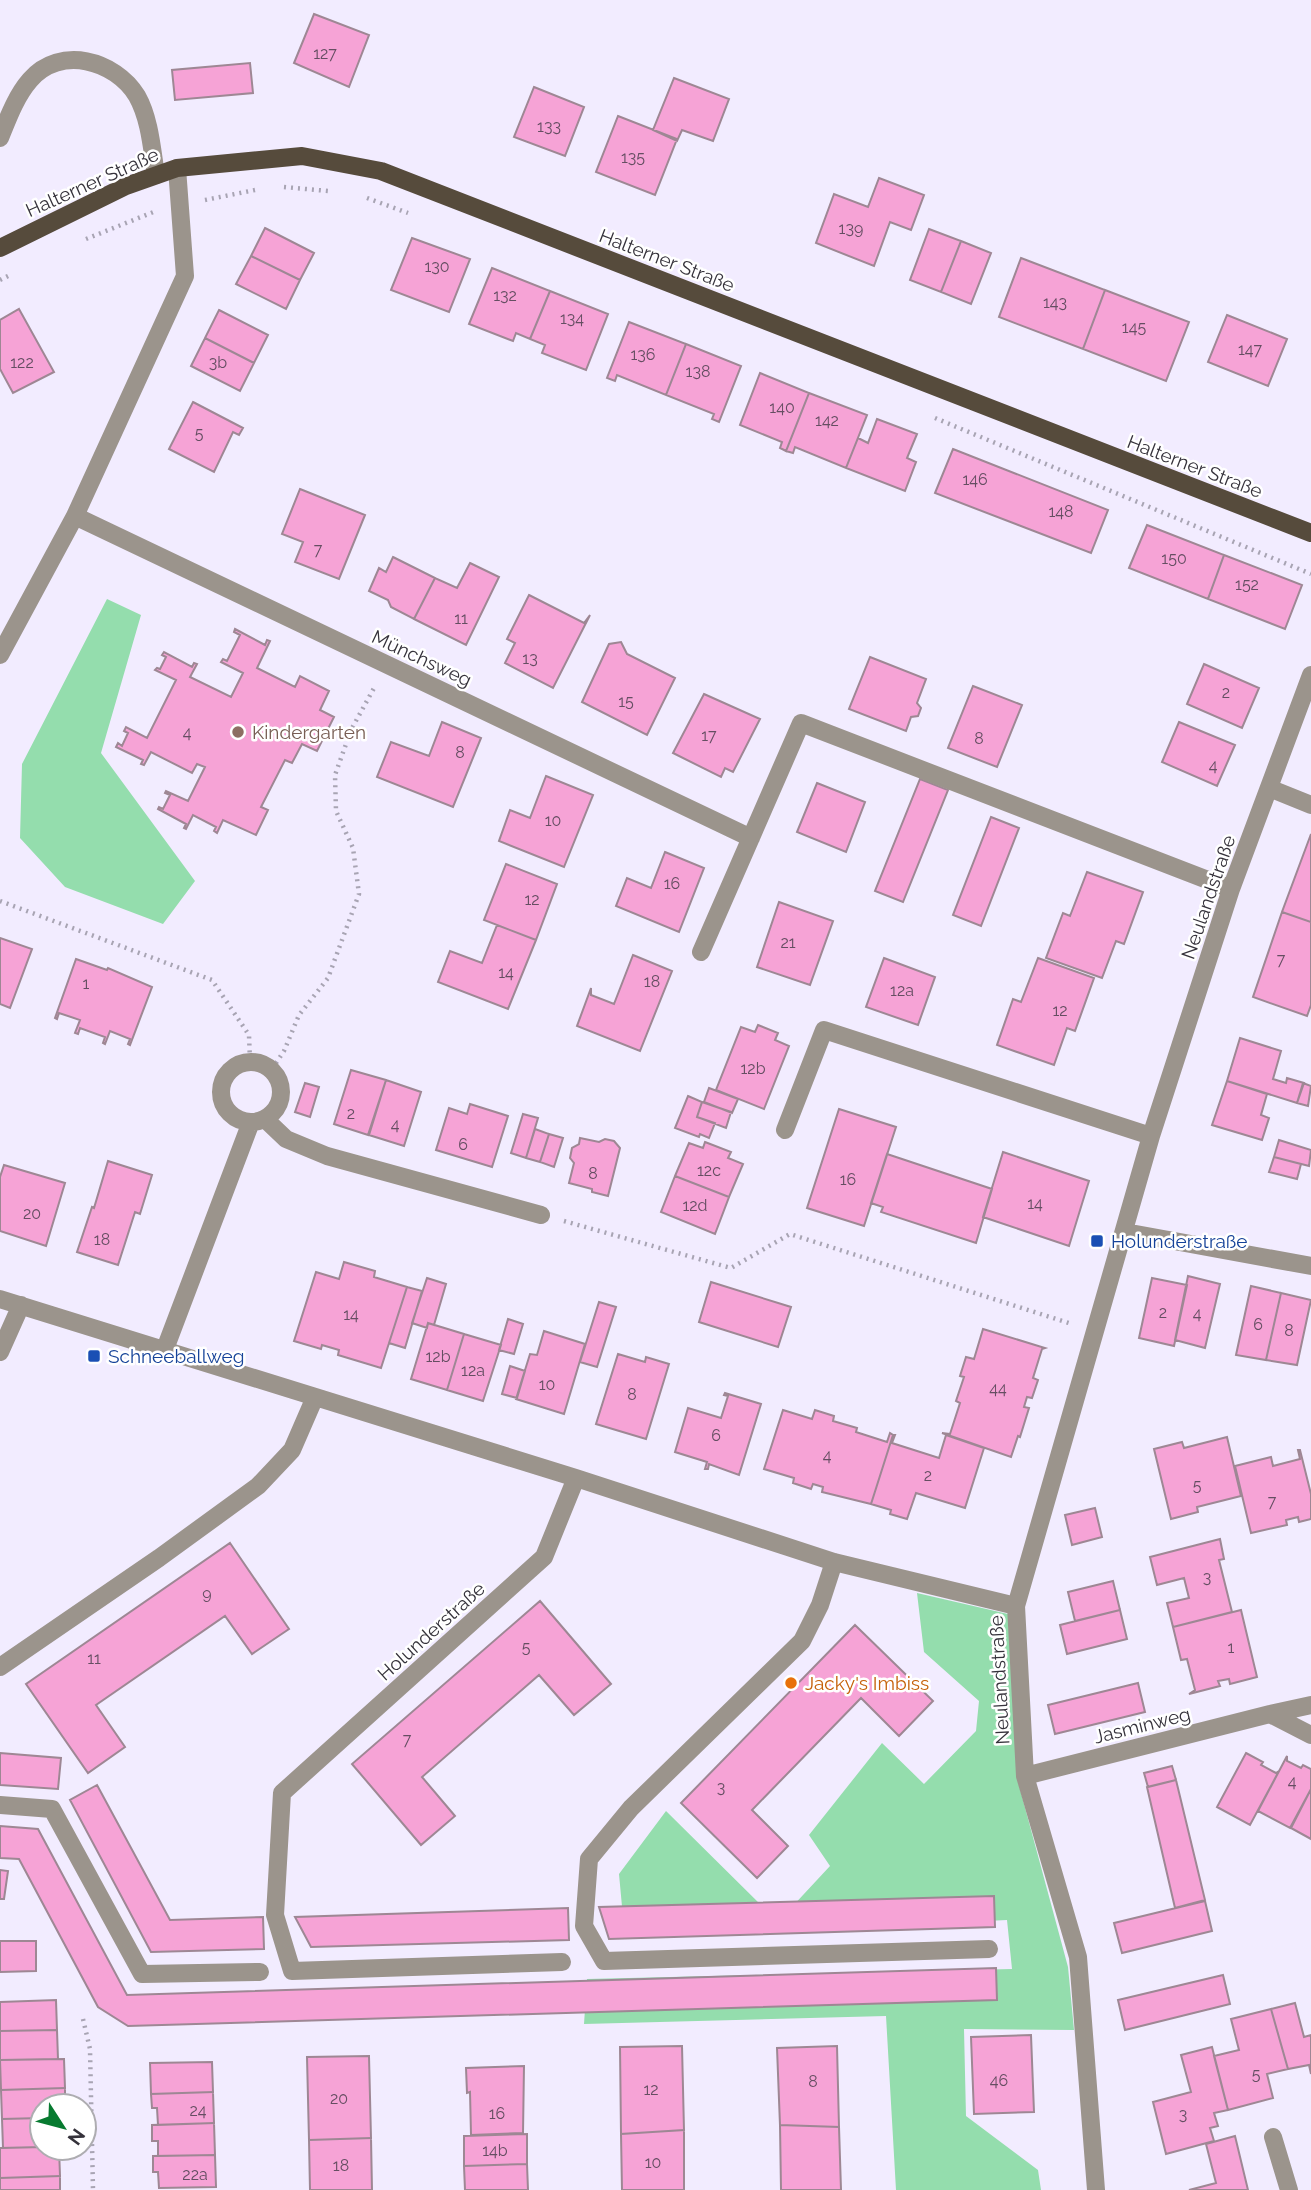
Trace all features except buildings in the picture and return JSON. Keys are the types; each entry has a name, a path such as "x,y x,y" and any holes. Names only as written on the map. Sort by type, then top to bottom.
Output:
{"main road":[{"name":"Halterner Straße","path":"0,248 126,186 177,168 302,156 382,171 1311,533"}],"street":[{"path":"0,138 11,109 31,79 48,66 71,61 94,61 113,71 136,96 145,116 156,175"},
{"path":"0,655 75,516 185,276 177,168"},
{"name":"Münchsweg","path":"75,516 751,838"},
{"name":"Neulandstraße","path":"1096,2190 1078,1957 1025,1776 1016,1606 1152,1136 1231,889 1311,675"},
{"path":"701,952 802,723 1231,889"},
{"path":"1269,788 1311,805"},
{"path":"785,1130 824,1030 1152,1136"},
{"path":"166,1349 258,1121 276,1110 281,1096 280,1081 272,1069 262,1063 250,1061 238,1065 227,1074 222,1086 222,1099 228,1111 238,1119 258,1121 286,1139 327,1156 541,1215"},
{"path":"1125,1233 1311,1266"},
{"path":"0,1299 576,1478 834,1562 1016,1606"},
{"path":"0,1352 21,1306"},
{"path":"0,1667 258,1486 292,1450 315,1397"},
{"name":"Holunderstraße","path":"562,1962 292,1971 275,1915 282,1793 544,1557 576,1478"},
{"path":"834,1562 820,1605 802,1641 631,1808 589,1859 584,1926 604,1961 989,1949"},
{"name":"Jasminweg","path":"1025,1776 1311,1705"},
{"path":"1269,1714 1311,1735"},
{"path":"0,1805 52,1809 142,1974 260,1972"},
{"path":"1273,2137 1289,2190"}],"path":[{"path":"274,186 340,192"},
{"path":"85,239 144,214 261,188"},
{"path":"366,198 418,217"},
{"path":"0,280 12,274"},
{"path":"933,418 1311,574"},
{"path":"272,1069 284,1051 299,1015 328,978 359,894 353,848 336,811 335,775 351,730 387,664"},
{"path":"0,901 212,980 249,1035 250,1061"},
{"path":"541,1215 731,1268 790,1234 1096,1331"},
{"path":"83,2019 90,2049 93,2190"}],"green space":[{"path":"107,599 141,615 101,753 195,881 163,924 65,887 20,838 22,764"},
{"path":"917,1593 1008,1614 1017,1778 1068,1967 1074,2030 964,2029 966,2116 1038,2170 1041,2190 896,2190 886,2016 584,2024 587,1979 1012,1969 1007,1920 625,1939 619,1874 666,1811 771,1915 790,1909 830,1866 809,1835 882,1743 924,1784 976,1731 979,1701 924,1652"}],"place":[{"name":"Kindergarten","path":"238,732"},
{"name":"Holunderstraße","path":"1097,1241"},
{"name":"Schneeballweg","path":"94,1356"},
{"name":"Jacky's Imbiss","path":"791,1683"}]}
